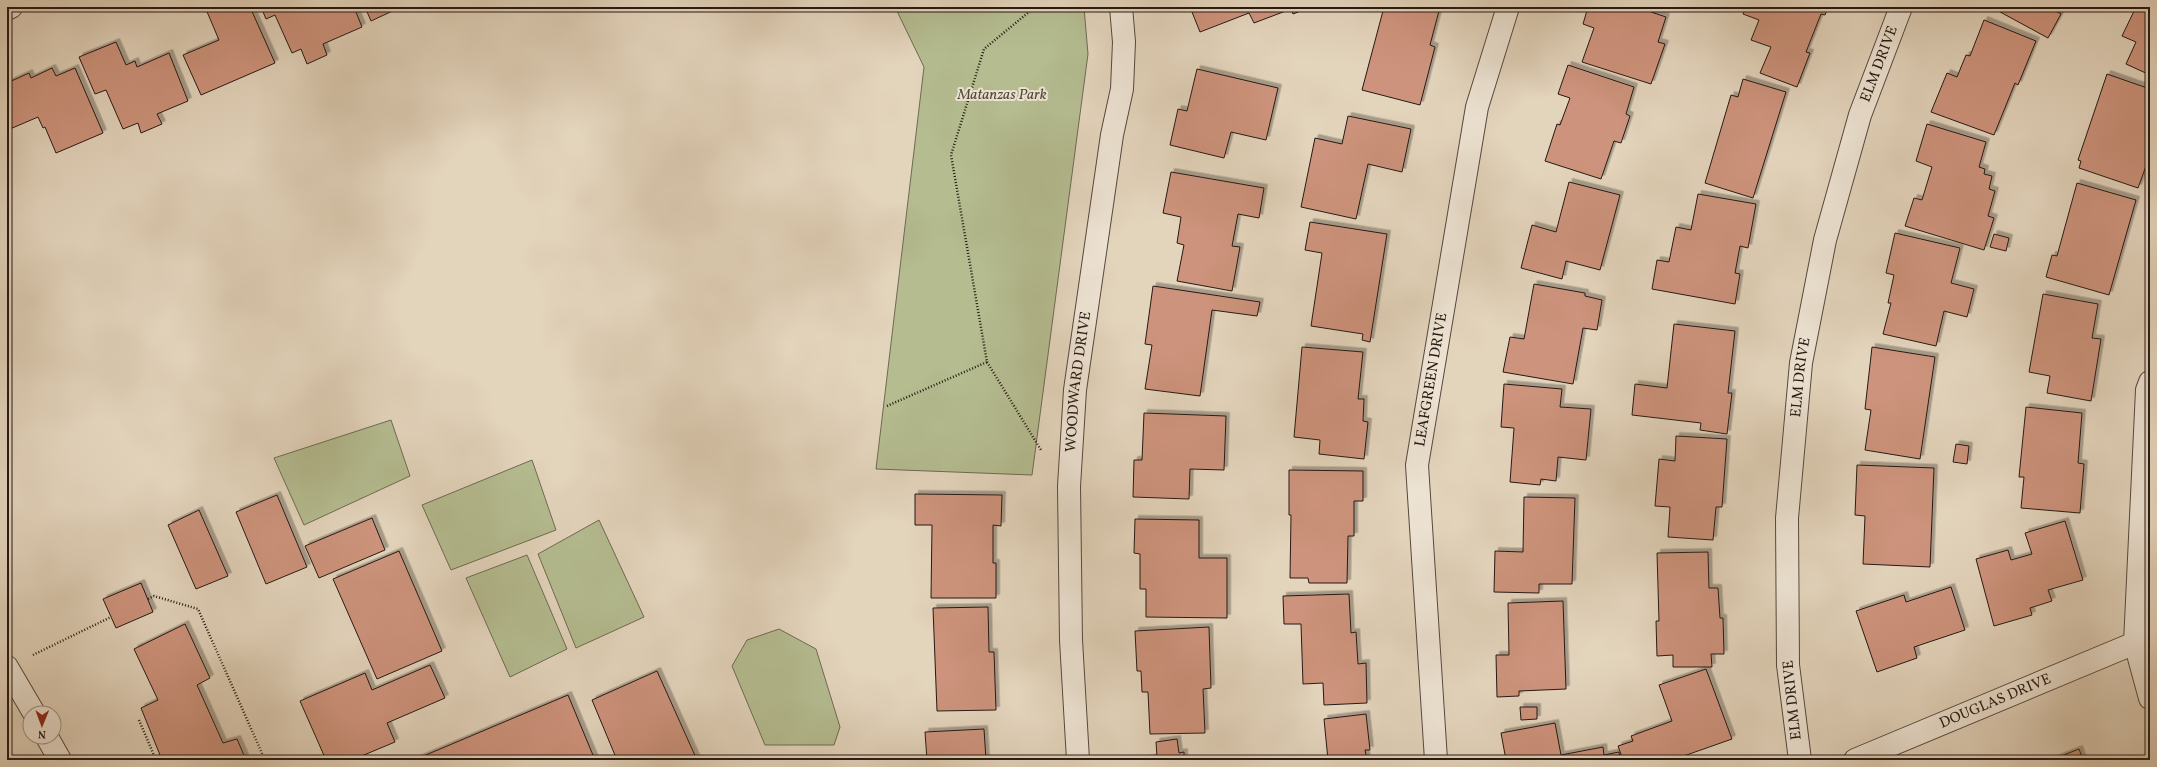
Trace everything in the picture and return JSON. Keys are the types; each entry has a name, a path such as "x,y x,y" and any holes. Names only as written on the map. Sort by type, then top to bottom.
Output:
{"street":[{"path":"7,9 11,7"},
{"name":"WOODWARD DRIVE","path":"1078,760 1071,640 1069,486 1075,390 1112,135 1122,89 1124,42 1121,7"},
{"name":"LEAFGREEN DRIVE","path":"1436,760 1417,465 1477,107 1508,7"},
{"name":"ELM DRIVE","path":"1800,760 1788,665 1787,518 1802,363 1825,240 1860,115 1900,7"},
{"path":"2150,382 2148,390 2136,643 2150,698"},
{"name":"DOUGLAS DRIVE","path":"1855,760 2136,643"},
{"path":"7,667 29,705"},
{"path":"52,745 60,760"}],"path":[{"path":"1035,7 984,50 951,155 987,362 1042,452"},
{"path":"887,406 987,362"},
{"path":"148,599 154,596 198,609 265,760"},
{"path":"7,667 111,617"},
{"path":"139,720 156,760"}],"green space":[{"name":"Matanzas Park","path":"895,7 1084,7 1088,54 1032,475 876,469 924,67"},
{"path":"391,420 410,476 304,525 274,458"},
{"path":"532,460 556,530 451,570 422,505"},
{"path":"599,520 644,617 576,648 538,554"},
{"path":"527,555 567,649 510,677 466,578"},
{"path":"779,629 816,649 840,727 834,745 765,745 732,666 747,640"}],"building":[{"path":"205,7 250,7 275,63 201,95 183,55 219,40"},
{"path":"261,7 354,7 362,27 323,44 327,55 307,64 301,49 292,53 275,15 266,19"},
{"path":"365,7 401,7 371,21"},
{"path":"1190,7 1311,7 1293,14 1291,9 1254,23 1249,13 1200,32"},
{"path":"1384,7 1440,7 1430,45 1435,47 1420,105 1362,90"},
{"path":"1588,7 1652,7 1651,12 1666,17 1658,42 1665,44 1651,84 1582,62 1594,28 1583,24"},
{"path":"1746,7 1828,7 1825,15 1821,14 1806,52 1810,53 1797,87 1760,73 1771,47 1751,40 1759,20 1743,14"},
{"path":"1991,7 2055,7 2054,10 2061,14 2048,38"},
{"path":"2136,7 2150,7 2150,75 2126,64 2136,42 2122,36"},
{"path":"1984,20 2036,41 2018,85 2015,83 1994,135 1931,112 1947,73 1957,77 1966,55 1970,56"},
{"path":"116,42 126,65 135,61 137,67 169,53 188,101 157,114 162,124 141,133 138,123 123,129 106,90 95,94 79,57"},
{"path":"1568,65 1634,87 1626,114 1630,116 1621,143 1614,141 1601,179 1545,161 1557,124 1560,125 1570,98 1558,94"},
{"path":"52,68 56,76 75,68 103,133 56,153 45,127 43,128 38,117 10,129 7,122 7,83 29,73 31,78"},
{"path":"1197,69 1278,88 1266,140 1231,132 1224,158 1170,145 1178,109 1187,111"},
{"path":"2107,74 2150,89 2150,155 2138,188 2079,168 2081,161 2078,160"},
{"path":"1743,79 1786,92 1753,198 1705,183 1731,95 1738,97"},
{"path":"1348,116 1411,129 1402,172 1368,164 1356,219 1301,207 1315,138 1342,144"},
{"path":"1927,124 1986,142 1979,167 1985,169 1984,174 1992,176 1989,189 1995,191 1988,216 1994,218 1984,250 1905,226 1914,198 1922,200 1932,167 1916,161"},
{"path":"1171,172 1264,188 1259,218 1238,214 1232,246 1240,247 1232,291 1177,281 1184,245 1177,243 1181,217 1163,213"},
{"path":"1569,182 1620,195 1600,270 1566,261 1562,279 1521,268 1532,225 1556,232"},
{"path":"2077,183 2136,200 2109,295 2046,277 2052,255 2057,256"},
{"path":"1698,194 1756,204 1748,248 1740,246 1735,273 1740,274 1735,304 1652,289 1657,260 1669,262 1676,227 1691,230"},
{"path":"1310,222 1387,234 1370,342 1362,340 1363,334 1311,326 1322,253 1305,250"},
{"path":"1895,233 1960,248 1951,283 1974,289 1967,317 1944,311 1936,346 1883,334 1891,303 1888,303 1894,275 1886,273"},
{"path":"1994,234 2009,238 2006,251 1990,247"},
{"path":"1534,284 1585,293 1585,296 1602,300 1597,330 1583,328 1573,384 1503,372 1510,337 1524,339"},
{"path":"1153,286 1260,302 1257,316 1212,310 1200,396 1145,389 1152,345 1145,344"},
{"path":"2043,294 2098,304 2092,338 2101,339 2091,401 2047,393 2050,376 2029,372"},
{"path":"1674,324 1735,331 1728,393 1732,393 1727,434 1700,430 1701,423 1632,415 1635,384 1667,388"},
{"path":"1302,347 1363,352 1358,399 1364,399 1363,421 1368,422 1364,459 1319,454 1320,440 1294,437"},
{"path":"1872,347 1935,357 1920,459 1865,450 1871,410 1865,409"},
{"path":"1504,384 1562,389 1560,407 1591,409 1586,460 1558,457 1556,481 1541,479 1540,485 1510,482 1514,428 1501,427"},
{"path":"2026,407 2082,413 2078,463 2084,464 2080,513 2021,508 2024,477 2019,477"},
{"path":"1144,413 1226,416 1224,470 1190,469 1189,499 1133,497 1134,460 1142,460"},
{"path":"1676,436 1727,439 1722,507 1716,507 1713,540 1668,537 1670,507 1655,506 1659,459 1675,461"},
{"path":"1956,444 1969,446 1967,464 1953,462"},
{"path":"1857,465 1934,468 1930,567 1863,564 1865,516 1855,515"},
{"path":"1289,470 1363,471 1363,501 1354,501 1354,536 1348,536 1347,583 1309,583 1308,578 1290,578 1291,515 1289,515"},
{"path":"915,494 1002,495 1001,526 993,525 993,563 996,563 996,598 931,598 932,525 915,525"},
{"path":"277,495 307,567 266,584 236,512"},
{"path":"1524,497 1575,498 1572,584 1539,584 1539,593 1494,592 1495,551 1523,552"},
{"path":"199,510 228,576 196,589 168,525"},
{"path":"372,518 385,550 319,578 305,546"},
{"path":"1135,519 1199,520 1199,558 1227,558 1227,618 1146,617 1146,589 1140,589 1140,554 1134,553"},
{"path":"2065,521 2083,580 2048,590 2052,601 2030,608 2032,615 1994,626 1976,559 2008,550 2011,560 2032,554 2025,533"},
{"path":"399,551 442,651 377,679 333,579"},
{"path":"1708,552 1709,588 1718,588 1720,618 1723,618 1724,654 1711,654 1712,667 1673,667 1673,655 1657,656 1656,621 1659,621 1657,553"},
{"path":"141,583 153,612 116,628 103,599"},
{"path":"1951,587 1965,630 1914,647 1917,658 1877,672 1856,611 1904,595 1906,602"},
{"path":"1349,594 1351,633 1356,632 1358,664 1366,663 1367,703 1324,705 1323,683 1303,684 1301,624 1284,624 1283,596"},
{"path":"1563,601 1566,689 1519,691 1519,696 1497,697 1496,655 1509,655 1508,603"},
{"path":"988,607 989,652 994,652 996,710 937,711 933,608"},
{"path":"185,624 210,678 197,685 223,743 237,739 246,760 162,760 141,708 158,700 134,649"},
{"path":"1209,627 1211,688 1203,689 1205,733 1150,734 1148,692 1142,692 1141,671 1137,671 1135,631"},
{"path":"430,665 445,698 387,723 395,742 352,760 326,760 300,701 365,673 372,690"},
{"path":"1706,669 1732,739 1678,758 1679,760 1623,760 1618,746 1633,741 1631,736 1672,721 1659,685"},
{"path":"657,671 697,760 617,760 592,700"},
{"path":"568,695 595,760 414,760"},
{"path":"1520,707 1537,707 1537,719 1521,720"},
{"path":"1366,714 1370,750 1365,750 1367,760 1328,760 1324,719"},
{"path":"1555,723 1561,755 1603,747 1604,755 1619,752 1620,760 1506,760 1501,733"},
{"path":"984,729 986,760 927,760 925,732"},
{"path":"1177,739 1179,753 1184,752 1184,760 1141,760 1157,757 1156,742"},
{"path":"2079,749 2083,760 2051,760"}]}
